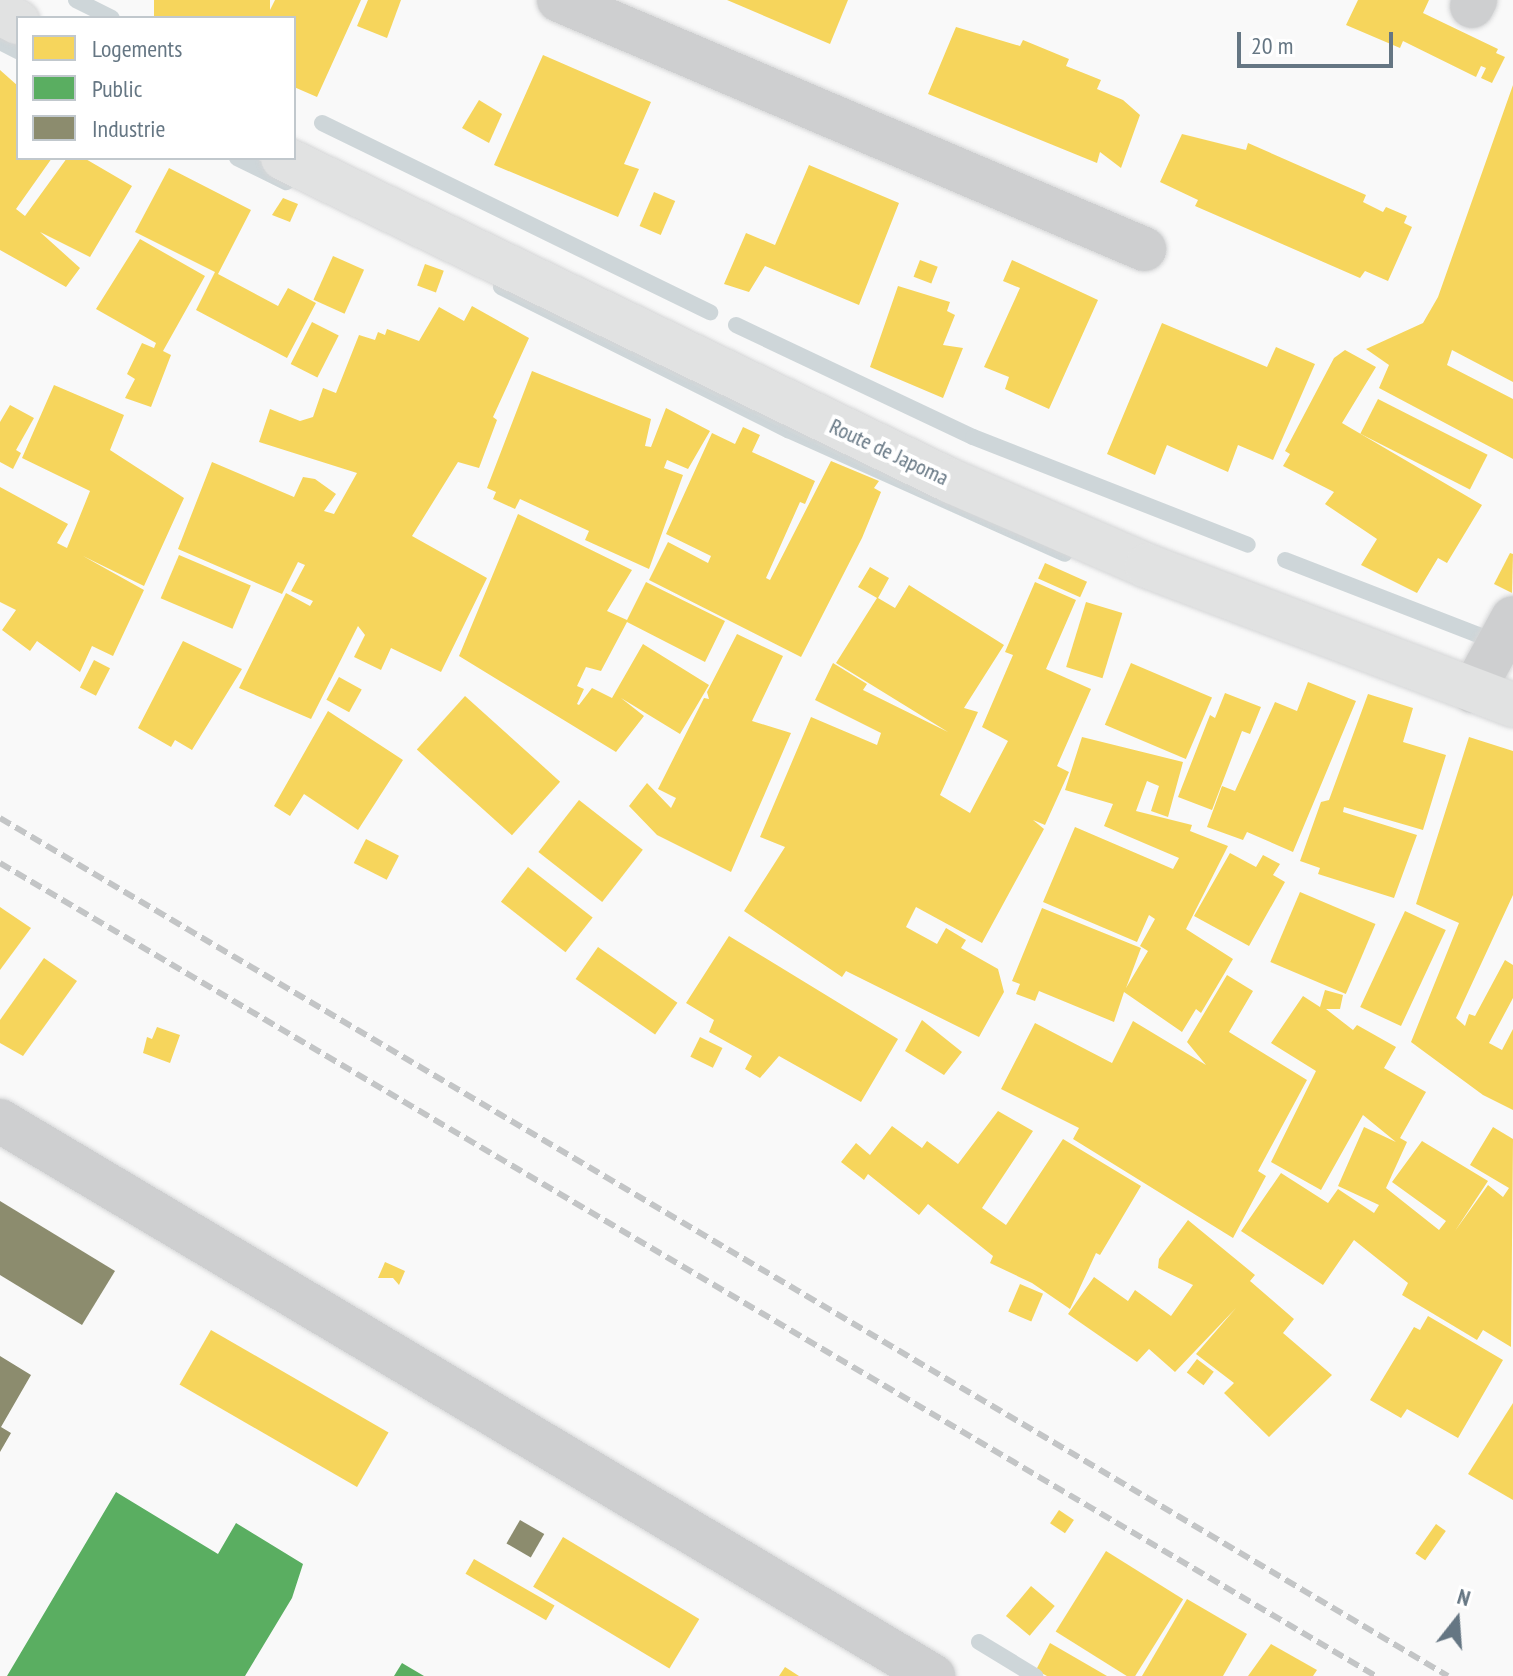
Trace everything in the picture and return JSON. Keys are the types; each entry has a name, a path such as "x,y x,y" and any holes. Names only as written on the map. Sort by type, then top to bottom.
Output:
{"main road":[{"name":"Route de Japoma","path":"287,160 951,481 1147,566 1513,705"}],"street":[{"path":"559,0 1144,249"},
{"path":"1473,691 1513,618"},
{"path":"0,1121 933,1676"}],"building: Logements":[{"path":"154,0 270,0 270,16 154,16"},
{"path":"275,0 361,0 317,97 296,88 296,16 267,16"},
{"path":"368,0 401,0 387,38 357,26"},
{"path":"727,0 848,0 830,44"},
{"path":"1358,0 1429,0 1423,13 1498,49 1496,53 1505,57 1492,83 1481,78 1486,68 1481,66 1476,77 1403,41 1400,48 1346,25"},
{"path":"956,27 1020,46 1023,40 1069,59 1066,66 1101,80 1097,89 1123,100 1140,115 1121,168 1100,152 1097,163 928,94"},
{"path":"543,55 651,102 624,164 639,169 618,217 494,165"},
{"path":"0,70 16,84 16,160 51,160 16,209 25,216 66,160 87,160 132,186 90,257 40,232 80,268 66,287 0,250"},
{"path":"1513,85 1513,382 1452,350 1447,365 1513,399 1513,459 1379,388 1389,365 1366,349 1423,323 1438,297"},
{"path":"479,100 502,114 489,143 462,128"},
{"path":"1182,134 1246,150 1248,143 1366,195 1363,202 1383,212 1386,207 1407,216 1404,223 1412,227 1388,281 1365,271 1360,278 1195,206 1198,200 1160,182"},
{"path":"809,165 899,203 859,305 765,266 749,292 724,284 746,233 775,245"},
{"path":"169,168 251,210 218,274 278,306 288,288 316,303 287,358 196,310 215,272 135,232"},
{"path":"654,192 675,201 661,235 640,226"},
{"path":"283,198 298,204 290,222 272,215"},
{"path":"140,239 205,276 163,351 171,355 151,407 125,398 135,379 127,374 142,343 154,348 156,343 96,309"},
{"path":"333,256 364,270 345,314 313,300"},
{"path":"920,260 938,267 931,284 914,277"},
{"path":"1012,260 1098,300 1049,409 1005,389 1009,377 984,367 1020,288 1003,281"},
{"path":"425,264 444,271 436,292 417,286"},
{"path":"898,286 950,302 947,311 955,315 943,345 963,348 943,398 870,367"},
{"path":"472,306 529,338 493,417 497,420 479,468 458,462 412,536 487,578 441,672 391,648 381,670 354,657 365,635 358,626 311,719 239,688 286,593 310,606 313,601 291,591 305,565 298,562 282,594 178,549 212,462 294,497 303,477 315,479 336,494 324,511 334,514 357,473 259,442 270,409 300,421 313,417 323,388 336,393 359,335 375,340 378,332 385,335 387,329 419,341 439,307 464,321"},
{"path":"312,322 339,336 317,377 291,364"},
{"path":"1162,323 1267,367 1276,347 1315,364 1273,460 1238,445 1228,472 1167,445 1155,475 1107,454"},
{"path":"1345,350 1376,367 1342,423 1482,505 1447,563 1438,558 1417,593 1361,565 1377,539 1325,504 1334,492 1283,466 1290,454 1285,451 1334,358"},
{"path":"532,371 651,419 645,446 651,447 666,408 710,431 688,469 667,460 664,468 683,475 649,569 585,540 589,531 520,499 515,509 493,499 496,492 487,488"},
{"path":"54,385 124,415 110,450 184,498 144,586 83,556 144,590 113,656 92,646 80,672 37,641 30,651 2,630 16,610 0,602 0,487 68,524 57,543 67,548 90,491 22,458"},
{"path":"1378,399 1488,455 1470,490 1360,434"},
{"path":"10,405 34,418 16,450 21,453 13,469 0,462 0,422"},
{"path":"743,427 760,435 752,452 815,481 805,504 800,502 766,578 770,580 831,461 879,481 874,488 881,492 862,538 801,657 649,580 668,542 708,563 711,556 666,534 712,433 735,444"},
{"path":"518,514 632,570 607,611 627,620 646,582 725,621 705,662 627,622 601,671 586,667 577,686 584,689 579,705 592,688 612,698 643,644 709,685 680,734 621,698 644,716 616,752 459,656"},
{"path":"1510,553 1513,554 1512,593 1494,584"},
{"path":"179,555 251,585 232,629 161,598"},
{"path":"1045,563 1087,582 1080,597 1038,579"},
{"path":"870,567 889,578 878,598 895,608 909,585 1004,645 964,708 978,712 940,795 970,813 1008,741 982,727 1013,655 1005,652 1035,582 1076,600 1046,669 1091,689 1057,766 1069,772 1045,825 1033,820 1044,829 982,943 916,907 906,927 937,944 946,928 966,940 961,948 998,969 1004,992 979,1037 846,971 842,977 744,911 785,847 760,837 811,717 877,745 881,733 815,700 833,663 867,684 863,690 948,732 836,663 877,598 858,587"},
{"path":"1086,602 1122,613 1102,678 1066,667"},
{"path":"737,634 783,656 752,721 791,733 731,872 657,835 629,806 647,783 671,808 676,798 658,789 704,698 709,699 707,692"},
{"path":"183,641 242,669 192,750 175,740 171,747 138,728"},
{"path":"94,660 110,668 96,696 80,688"},
{"path":"1131,663 1212,697 1186,759 1105,725"},
{"path":"339,677 362,690 349,712 326,700"},
{"path":"1308,682 1356,701 1293,852 1247,832 1243,840 1207,827 1222,786 1235,791 1275,702 1297,711"},
{"path":"1225,693 1261,707 1250,734 1242,731 1212,810 1178,797 1210,715 1215,718"},
{"path":"1368,694 1413,708 1403,742 1446,755 1423,830 1344,807 1343,812 1417,835 1394,898 1318,874 1320,868 1300,861 1321,802 1329,800"},
{"path":"465,696 560,782 512,835 417,750"},
{"path":"328,711 403,760 358,830 304,794 290,816 274,806"},
{"path":"1082,737 1183,762 1168,817 1151,811 1159,786 1147,781 1136,811 1192,825 1190,831 1228,846 1186,929 1233,959 1201,1013 1196,1009 1182,1032 1124,992 1114,1022 1039,991 1035,1001 1016,994 1020,984 1012,981 1042,908 1141,948 1126,988 1148,951 1140,946 1155,919 1149,915 1137,942 1043,902 1075,827 1173,869 1179,858 1104,826 1113,804 1065,790"},
{"path":"1469,737 1513,751 1513,895 1456,1018 1465,1026 1469,1014 1475,1016 1505,960 1513,965 1513,998 1489,1043 1502,1050 1513,1029 1513,1110 1483,1095 1411,1042 1459,923 1416,904"},
{"path":"579,800 643,850 602,902 538,852"},
{"path":"366,839 399,856 387,880 354,863"},
{"path":"1230,853 1256,867 1263,855 1280,864 1273,875 1285,882 1249,946 1194,916"},
{"path":"528,867 593,917 566,952 501,902"},
{"path":"1300,892 1375,924 1346,994 1270,962"},
{"path":"0,907 31,928 0,970"},
{"path":"1405,911 1446,930 1401,1026 1360,1007"},
{"path":"729,936 898,1039 861,1102 779,1056 760,1078 745,1069 752,1056 709,1032 714,1020 686,1003"},
{"path":"598,947 677,1003 655,1035 576,979"},
{"path":"44,958 77,981 23,1056 0,1043 0,1020"},
{"path":"1227,975 1253,991 1229,1032 1307,1080 1258,1171 1266,1176 1233,1238 1073,1139 1079,1128 1001,1089 1035,1023 1112,1063 1133,1021 1206,1065 1187,1042"},
{"path":"1325,990 1343,995 1340,1009 1326,1009 1353,1030 1357,1025 1396,1047 1384,1068 1426,1092 1400,1138 1407,1142 1386,1188 1439,1230 1446,1221 1392,1182 1422,1141 1488,1181 1455,1231 1488,1185 1503,1197 1509,1188 1470,1165 1493,1127 1513,1139 1511,1347 1483,1330 1477,1340 1402,1295 1408,1283 1354,1240 1323,1285 1241,1231 1281,1173 1328,1203 1338,1189 1374,1213 1379,1205 1338,1186 1364,1127 1396,1142 1363,1115 1321,1190 1271,1162 1316,1071 1271,1043 1303,996 1320,1007"},
{"path":"922,1020 962,1052 944,1075 905,1051"},
{"path":"157,1027 180,1035 170,1063 143,1053 147,1037 152,1039"},
{"path":"700,1037 722,1048 713,1068 690,1057"},
{"path":"998,1111 1033,1131 982,1208 1006,1225 1063,1139 1141,1186 1100,1255 1096,1253 1070,1309 1032,1283 990,1263 993,1256 928,1204 919,1215 868,1174 864,1180 841,1162 856,1143 870,1155 892,1126 922,1148 927,1141 958,1164"},
{"path":"1188,1220 1255,1275 1250,1281 1294,1319 1283,1333 1332,1375 1269,1437 1224,1393 1234,1383 1196,1354 1236,1308 1175,1372 1149,1349 1137,1362 1068,1314 1094,1277 1128,1301 1135,1290 1171,1316 1193,1285 1158,1268 1159,1259"},
{"path":"385,1262 405,1271 399,1285 393,1278 378,1278"},
{"path":"1020,1284 1043,1294 1031,1321 1008,1312"},
{"path":"1428,1316 1503,1360 1458,1438 1407,1409 1401,1418 1370,1400 1414,1327 1420,1330"},
{"path":"211,1330 389,1432 357,1487 180,1385"},
{"path":"1197,1359 1214,1372 1204,1385 1187,1373"},
{"path":"1513,1403 1513,1500 1468,1474"},
{"path":"1059,1510 1074,1520 1065,1533 1050,1523"},
{"path":"1436,1524 1446,1531 1425,1560 1415,1553"},
{"path":"563,1537 699,1619 669,1669 533,1587"},
{"path":"1106,1551 1183,1599 1135,1676 1127,1676 1056,1632"},
{"path":"474,1559 555,1606 546,1620 466,1574"},
{"path":"1031,1586 1055,1606 1030,1636 1006,1616"},
{"path":"1187,1599 1247,1634 1223,1676 1142,1676"},
{"path":"1050,1643 1107,1676 1047,1676 1036,1670"},
{"path":"1271,1644 1317,1670 1313,1676 1248,1676"},
{"path":"785,1667 799,1676 779,1676"}],"building: Public":[{"path":"116,1492 218,1554 236,1523 303,1564 292,1598 245,1676 7,1676"},
{"path":"402,1663 424,1676 394,1676"}],"building: Industrie":[{"path":"0,1201 115,1271 82,1325 0,1275"},
{"path":"0,1356 31,1375 1,1427 11,1433 0,1452"},
{"path":"520,1520 544,1534 531,1557 506,1543"}],"waterway":[{"path":"76,0 108,16"},
{"path":"0,42 16,50"},
{"path":"322,123 710,312"},
{"path":"241,160 286,182"},
{"path":"501,287 788,430 1065,554"},
{"path":"736,325 973,437 1248,545"},
{"path":"1285,560 1484,637"},
{"path":"979,1642 1035,1676"}],"railway":[{"path":"0,818 1448,1676"},
{"path":"0,863 1376,1676"}]}
